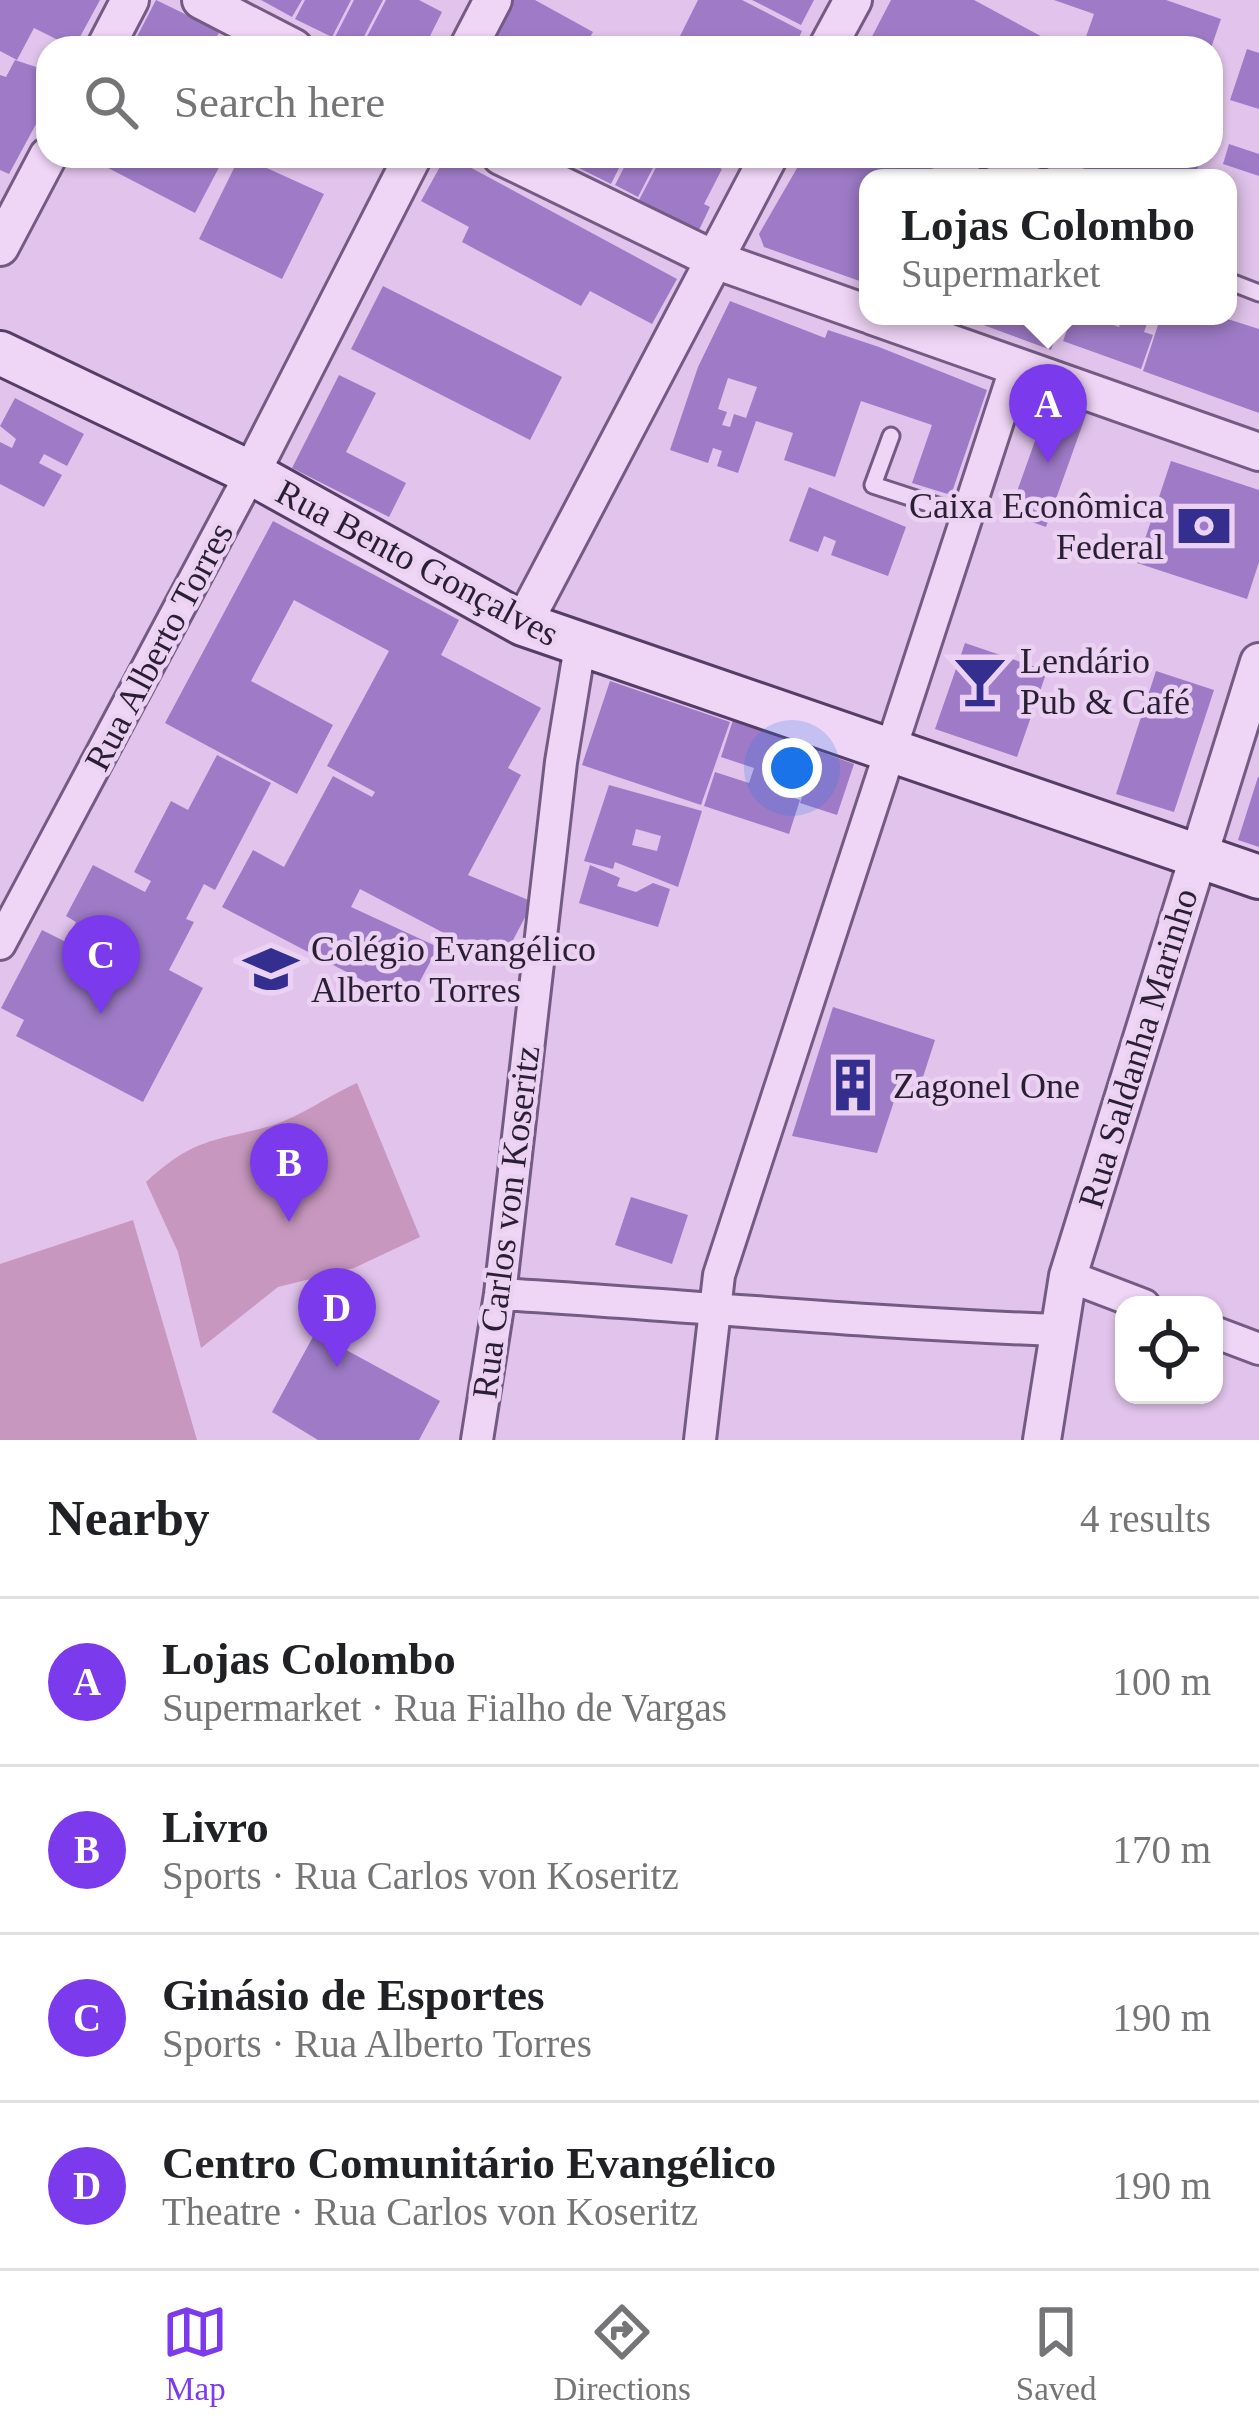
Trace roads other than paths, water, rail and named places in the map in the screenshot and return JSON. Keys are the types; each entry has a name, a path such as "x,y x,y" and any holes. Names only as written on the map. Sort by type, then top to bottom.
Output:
{"main road":[{"name":"Rua Bento Gonçalves","path":"0,353 251,473 523,624 1259,877"}],"street":[{"path":"111,36 130,0"},
{"path":"201,0 271,36"},
{"path":"474,36 493,0"},
{"path":"834,36 853,0"},
{"path":"0,247 42,168"},
{"name":"Rua Alberto Torres","path":"0,944 10,900 251,473 407,168"},
{"path":"526,168 715,260 859,311"},
{"path":"523,624 764,168"},
{"path":"899,325 1259,452"},
{"path":"700,1440 719,1275 1016,366"},
{"name":"Rua Carlos von Koseritz","path":"477,1440 500,1294 561,762 580,646"},
{"name":"Rua Saldanha Marinho","path":"1042,1440 1069,1276 1259,662"},
{"path":"1069,1276 1121,1296"},
{"path":"500,1294 716,1307 821,1320 1061,1330"},
{"path":"1223,1335 1259,1349"}],"lane":[{"path":"891,436 873,485 968,516"}],"place":[{"name":"Lojas Colombo","path":"1048,463"},
{"name":"Caixa Econômica Federal","path":"1204,526"},
{"name":"Lendário Pub & Café","path":"980,681"},
{"name":"Colégio Evangélico Alberto Torres","path":"271,969"},
{"name":"Ginásio de Esportes","path":"101,1014"},
{"name":"Zagonel One","path":"853,1085"},
{"name":"Livro","path":"289,1222"},
{"name":"Centro Comunitário Evangélico","path":"337,1367"}]}
